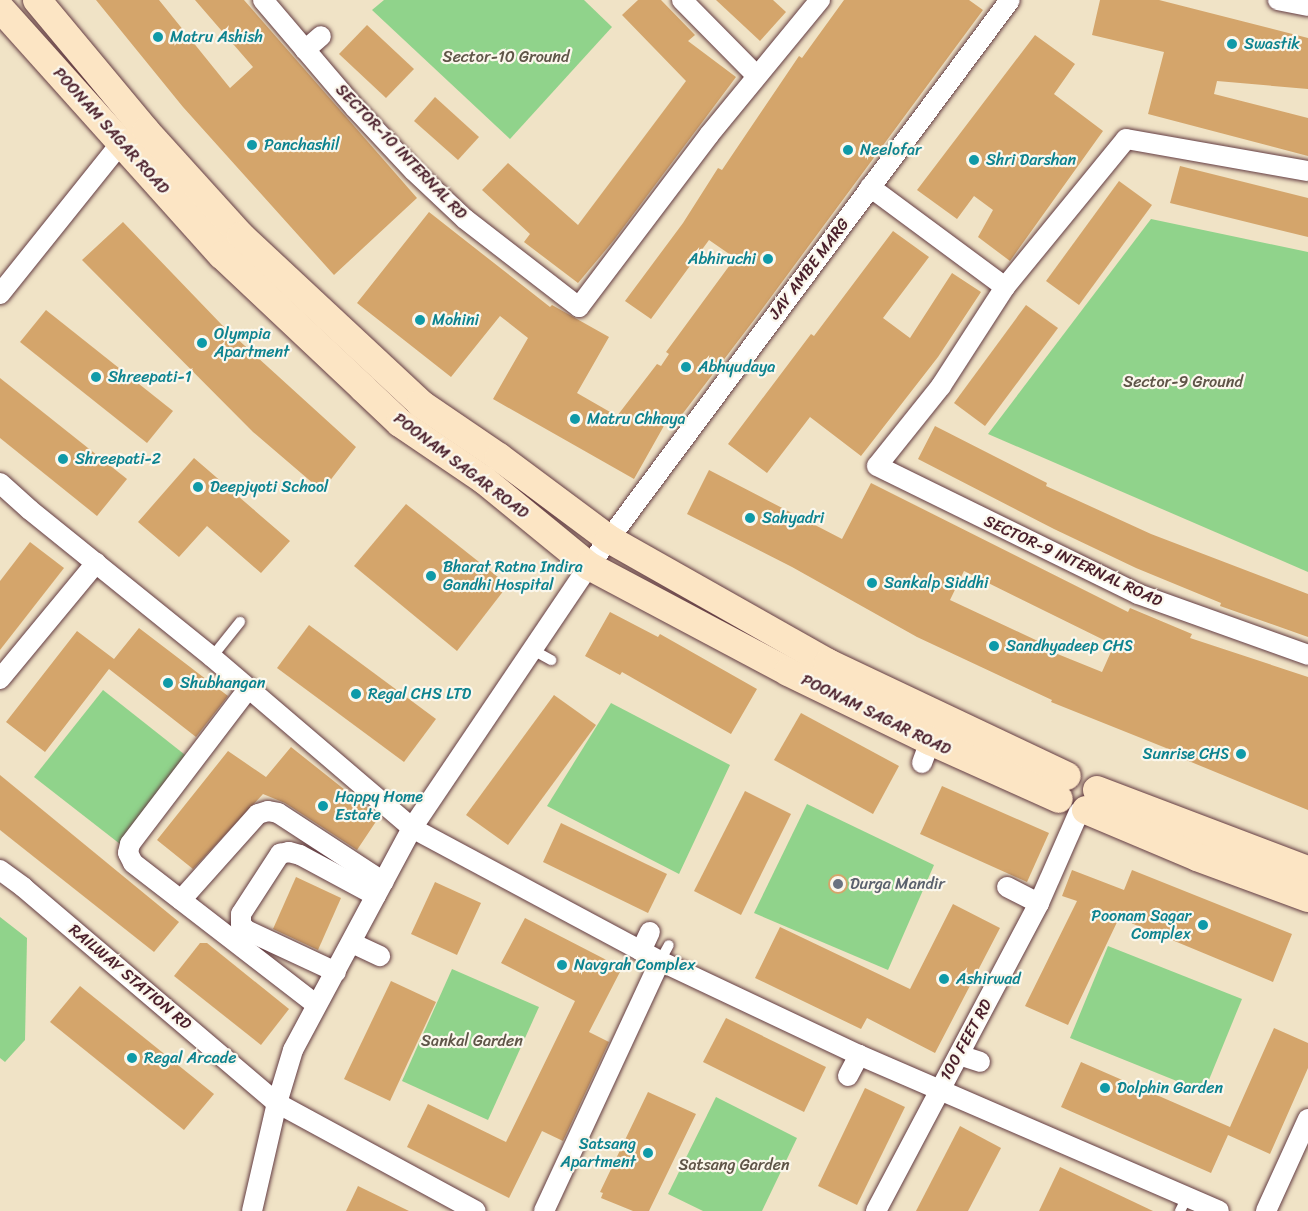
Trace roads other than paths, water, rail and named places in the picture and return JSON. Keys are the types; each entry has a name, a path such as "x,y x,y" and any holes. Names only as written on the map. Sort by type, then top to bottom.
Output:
{"main road":[{"name":"POONAM SAGAR ROAD","path":"38,0 146,131 241,236 421,404 499,457 609,539 828,663 1078,797 1197,857 1308,898"},
{"name":"POONAM SAGAR ROAD","path":"0,8 222,255 400,423 484,480 589,566 926,752 1078,797 1308,870"}],"street":[{"name":"SECTOR-10 INTERNAL RD","path":"263,0 304,50 406,163 465,219 579,307 756,75 820,0"},
{"path":"682,0 756,75"},
{"name":"JAY AMBE MARG","path":"252,1211 277,1103 293,1050 412,828 589,566 1010,0"},
{"path":"1278,0 1308,6"},
{"path":"304,50 321,36"},
{"path":"870,187 1005,287 1126,139 1308,171"},
{"path":"0,294 122,143"},
{"name":"SECTOR-9 INTERNAL ROAD","path":"1005,287 941,386 877,466 1138,594 1308,656"},
{"path":"0,483 212,657 412,828 641,951 664,953 859,1055 939,1089 1183,1205 1219,1211"},
{"path":"0,679 96,563"},
{"path":"248,689 130,844 128,854 133,863 317,1005"},
{"name":"100 FEET RD","path":"876,1211 1039,903 1054,869 1078,797"},
{"path":"181,900 258,814 268,811 278,813 380,889"},
{"path":"336,972 246,930 241,924 241,914 280,855 289,852 380,889"},
{"name":"RAILWAY STATION RD","path":"0,870 277,1103 476,1211"},
{"path":"1007,887 1039,903"},
{"path":"641,951 650,932"},
{"path":"352,943 380,956"},
{"path":"544,1211 623,1061 664,953"},
{"path":"848,1076 859,1055"},
{"path":"959,1055 980,1062"},
{"path":"1266,1211 1308,1119"}],"lane":[{"path":"212,657 240,622"},
{"path":"533,650 551,660"}],"place":[{"name":"Matru Ashish","path":"158,37"},
{"name":"Swastik","path":"1232,44"},
{"name":"Panchashil","path":"252,145"},
{"name":"Neelofar","path":"848,150"},
{"name":"Shri Darshan","path":"974,160"},
{"name":"Abhiruchi","path":"768,259"},
{"name":"Mohini","path":"420,320"},
{"name":"Olympia Apartment","path":"202,343"},
{"name":"Abhyudaya","path":"686,367"},
{"name":"Shreepati-1","path":"96,377"},
{"name":"Matru Chhaya","path":"575,419"},
{"name":"Shreepati-2","path":"63,459"},
{"name":"Deepjyoti School","path":"198,487"},
{"name":"Sahyadri","path":"750,518"},
{"name":"Bharat Ratna Indira Gandhi Hospital","path":"431,576"},
{"name":"Sankalp Siddhi","path":"872,583"},
{"name":"Sandhyadeep CHS","path":"994,646"},
{"name":"Shubhangan","path":"168,683"},
{"name":"Regal CHS LTD","path":"356,694"},
{"name":"Sunrise CHS","path":"1241,754"},
{"name":"Happy Home Estate","path":"323,806"},
{"name":"Durga Mandir","path":"838,884"},
{"name":"Poonam Sagar Complex","path":"1203,925"},
{"name":"Navgrah Complex","path":"562,965"},
{"name":"Ashirwad","path":"944,979"},
{"name":"Regal Arcade","path":"132,1058"},
{"name":"Dolphin Garden","path":"1105,1088"},
{"name":"Satsang Apartment","path":"648,1153"}],"park label":[{"name":"Sector-10 Ground","path":"506,57"},
{"name":"Sector-9 Ground","path":"1183,382"},
{"name":"Sankal Garden","path":"472,1041"},
{"name":"Satsang Garden","path":"734,1165"}]}
